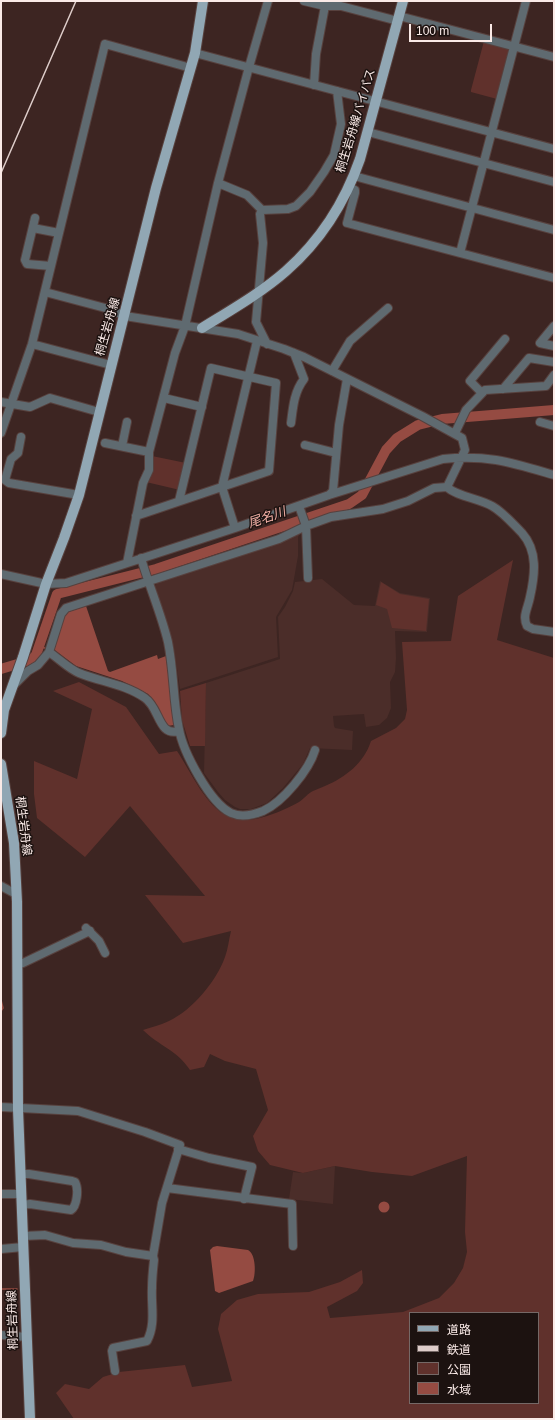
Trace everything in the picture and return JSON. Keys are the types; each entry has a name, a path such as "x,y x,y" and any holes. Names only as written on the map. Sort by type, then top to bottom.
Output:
{"main road":[{"name":"桐生岩舟線","path":"13,686 46,584 79,495 156,188 195,53 203,1"},
{"name":"桐生岩舟線バイパス","path":"202,328 258,292 286,271 312,244 333,215 354,176 368,132 403,1"},
{"path":"1,733 4,710 13,686"},
{"name":"桐生岩舟線","path":"1,764 12,822 14,843 16,894 18,1109 30,1419"}],"street":[{"path":"127,563 143,483 149,470 149,452 175,353 185,326 218,184 268,1"},
{"path":"304,1 325,6 342,3 398,19 514,46 554,57"},
{"path":"460,253 526,1"},
{"path":"314,84 316,54 325,6"},
{"path":"1,433 32,344 105,44 191,68"},
{"path":"195,53 554,149"},
{"path":"218,184 247,195 262,210 288,209 296,206 310,192 334,155 341,124 337,91"},
{"path":"368,132 554,182"},
{"path":"354,176 554,230"},
{"path":"348,187 355,190 355,193 347,223 554,278"},
{"path":"262,210 260,214 263,243 256,322 267,344"},
{"path":"35,218 24,260 27,264 51,266"},
{"path":"33,228 59,233"},
{"path":"45,292 109,309 125,316 238,334 294,353 332,371 455,433 462,438 465,450 447,488"},
{"path":"332,371 350,341 388,308"},
{"path":"554,326 540,343 554,346"},
{"path":"482,393 470,381 505,339"},
{"path":"235,528 222,487 257,340"},
{"path":"32,344 111,365"},
{"path":"291,423 293,403 298,386 304,379 294,353"},
{"path":"503,389 529,358 554,362"},
{"path":"136,516 269,471 276,384 211,368 179,501"},
{"path":"455,433 466,410 485,390 546,386 554,375"},
{"path":"329,495 333,491 339,425 347,379"},
{"path":"1,402 30,407 50,398 99,412"},
{"path":"164,398 202,407"},
{"path":"122,446 127,422"},
{"path":"540,422 554,426"},
{"path":"21,437 18,453 11,459 4,470 5,480 9,483 79,495"},
{"path":"105,443 149,452"},
{"path":"305,446 336,453"},
{"path":"1,574 46,584 54,585 66,583 127,563 142,562 235,528 300,509 329,495 438,461 462,457 478,457 507,462 554,475"},
{"path":"13,686 24,675 38,665 49,652 63,610 66,608 148,578 279,539 306,524 331,517 383,509 408,501 434,488 447,488 493,506 513,524 528,541 532,549 534,560 530,597 525,613 525,622 527,626 533,629 554,632"},
{"path":"300,509 306,524 308,578"},
{"path":"142,562 168,642 179,731 185,749 207,790 223,808 237,815 246,816 266,810 285,795 310,764 315,750"},
{"path":"49,652 77,673 126,687 146,699 154,706 163,726 168,731 179,731"},
{"path":"1,886 16,894"},
{"path":"17,964 23,963 88,930 99,941 105,953"},
{"path":"1,1107 78,1111 152,1135 180,1146 162,1203 154,1256 152,1288 153,1317 148,1339 144,1342 113,1348 112,1351 115,1371"},
{"path":"178,1149 209,1158 252,1167 244,1199"},
{"path":"20,1174 29,1174 72,1181 75,1182 77,1188 74,1206 71,1210 22,1204"},
{"path":"167,1188 292,1204 293,1246"},
{"path":"1,1194 21,1194"},
{"path":"23,1236 45,1235 72,1243 101,1245 126,1252 154,1256"},
{"path":"1,1250 23,1247"},
{"path":"1,1335 27,1337"}],"shaded area":[{"path":"301,532 298,537 298,556 292,590 276,617 278,657 180,689 174,648 155,586 157,583"},
{"path":"322,579 354,605 375,606 380,581 400,593 430,598 427,632 395,631 395,672 390,682 391,708 387,718 379,725 366,727 364,714 333,716 335,728 353,731 352,750 310,748 303,764 283,788 267,803 251,809 240,809 225,800 204,773 206,683 280,659 278,617 293,591 295,582"},
{"path":"335,1166 333,1204 289,1199 293,1172 303,1173"}],"green space":[{"path":"484,41 509,47 511,50 497,99 471,92"},
{"path":"152,456 186,463 180,490 146,482"},
{"path":"513,560 497,640 554,658 554,1419 74,1419 56,1393 65,1384 89,1389 103,1377 119,1372 185,1365 192,1387 232,1381 218,1329 221,1314 237,1300 258,1294 309,1292 340,1282 362,1270 363,1283 357,1291 327,1307 330,1318 403,1312 439,1298 454,1283 463,1268 467,1252 465,1232 467,1156 412,1176 335,1166 303,1173 270,1165 258,1151 253,1136 268,1110 256,1069 225,1061 210,1054 204,1067 190,1070 174,1053 143,1030 178,1016 194,1003 202,994 216,976 221,966 226,954 231,931 183,943 145,895 205,896 130,806 85,857 37,818 34,794 34,761 77,779 92,709 53,691 79,682 126,707 159,754 177,751 206,797 221,812 229,817 237,819 256,819 274,814 292,806 301,801 311,792 347,774 359,763 371,741 396,728 405,719 407,710 402,642 451,641 458,596"},
{"path":"381,582 400,594 429,599 426,631 392,628 387,609 376,605"},
{"path":"206,683 205,746 190,746 182,720 180,691"}],"water":[{"path":"86,606 108,671 110,672 157,655 158,659 166,656 174,725 168,726 165,723 155,702 148,694 122,681 76,666 52,648 65,613"},
{"path":"384,1201 388,1203 390,1207 388,1211 384,1213 380,1211 378,1207 380,1203"},
{"path":"217,1246 248,1250 251,1252 255,1264 253,1281 219,1293 215,1291 210,1250"}],"waterway":[{"name":"尾名川","path":"1,669 31,660 36,655 57,594 156,569 349,504 362,495 386,450 397,438 418,425 442,419 554,410"},
{"name":"尾名川","path":"39,647 45,648"},
{"path":"1,1000 3,1008 1,1011"},
{"path":"1,1289 17,1289"}],"railway":[{"path":"1,173 76,1"}]}
